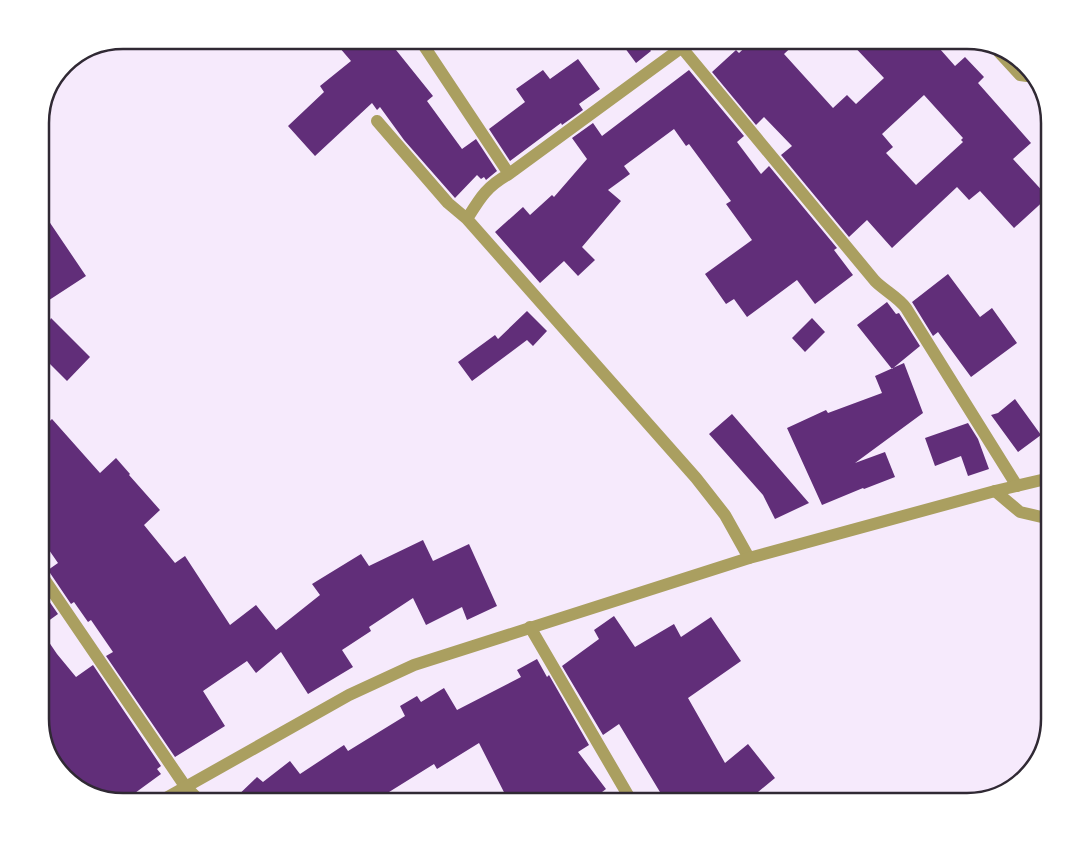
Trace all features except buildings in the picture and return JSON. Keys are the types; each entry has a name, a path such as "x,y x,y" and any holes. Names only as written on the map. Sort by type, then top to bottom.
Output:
{"street":[{"path":"426,49 509,174"},
{"path":"466,219 484,192 494,183 681,49"},
{"path":"683,49 875,281 884,291 901,302 906,308 1018,486"},
{"path":"1007,60 1020,75 1024,76"},
{"path":"377,121 448,203 466,219 696,478 725,515 749,558"},
{"path":"174,793 350,695 414,665 749,558 1041,480"},
{"path":"995,491 1020,512 1041,517"},
{"path":"49,586 185,786 192,793"},
{"path":"530,628 627,793"}]}
